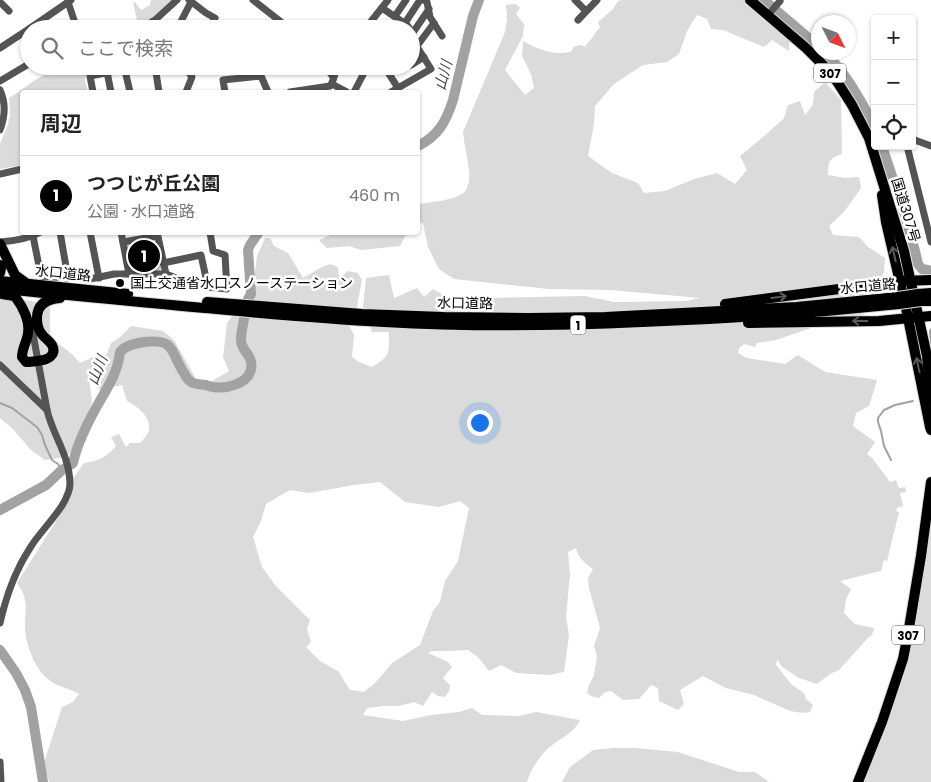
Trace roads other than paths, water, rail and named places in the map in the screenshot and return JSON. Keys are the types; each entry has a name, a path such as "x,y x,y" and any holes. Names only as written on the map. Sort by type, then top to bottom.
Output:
{"highway":[{"name":"国道307号","path":"750,0 774,9 838,83 871,135"},
{"name":"国道307号","path":"874,150 886,222 905,280 913,318"},
{"path":"0,243 15,275 26,284"},
{"path":"0,265 0,273"},
{"name":"1","path":"662,314 667,311 749,302 905,280 931,280"},
{"name":"水口道路","path":"0,281 234,308"},
{"name":"水口道路","path":"0,289 258,310 337,320 457,324 579,325 684,321 771,316 898,301"},
{"name":"水口道路","path":"258,310 444,317 537,318 662,314 898,301 924,299 931,293"},
{"path":"0,294 14,296 26,315 28,332 22,357 26,362 50,358 52,355 52,345 43,336 37,320 38,310 43,302 71,295"},
{"name":"1","path":"684,321 688,324 701,325 879,321 931,317"},
{"path":"922,335 931,317"},
{"name":"307","path":"913,318 922,335 927,356 931,401"},
{"name":"307","path":"913,318 931,430"},
{"name":"307","path":"858,782 882,722 903,659 931,482"}],"street":[{"path":"155,20 177,0"},
{"path":"253,0 279,20"},
{"path":"372,20 388,0"},
{"path":"395,16 406,0"},
{"path":"410,20 420,0"},
{"path":"424,0 427,2 430,17 442,36"},
{"path":"575,0 586,11"},
{"path":"578,20 597,0"},
{"path":"42,20 70,1 75,20"},
{"path":"181,20 190,1 215,18 214,20"},
{"path":"0,2 9,11"},
{"path":"382,8 400,20"},
{"path":"420,22 429,9"},
{"path":"420,40 434,23"},
{"path":"0,48 20,35"},
{"path":"388,75 395,90 431,69 420,52"},
{"path":"420,60 424,57"},
{"path":"0,81 20,69"},
{"path":"93,90 90,76 94,75"},
{"path":"108,75 111,90"},
{"path":"127,75 130,90"},
{"path":"157,75 160,90"},
{"path":"187,90 192,77 191,75"},
{"path":"330,75 345,90"},
{"path":"306,90 330,86 334,75"},
{"path":"355,90 363,75"},
{"path":"225,90 223,80 261,76 267,90"},
{"path":"0,90 4,116 0,130"},
{"path":"916,140 931,146"},
{"path":"908,150 928,215 931,242"},
{"path":"0,174 20,169"},
{"path":"61,235 68,278"},
{"path":"91,235 99,278"},
{"path":"122,235 129,274"},
{"path":"123,242 139,235"},
{"path":"157,235 166,274"},
{"path":"0,243 33,236 41,276 90,280 114,274 166,274 197,286 227,290 225,255 213,251 210,235"},
{"path":"0,255 12,278"},
{"path":"163,262 201,255 206,278"},
{"path":"0,623 4,605 16,572 30,548 66,498 70,485 67,462 46,410 30,318 22,297"},
{"path":"0,365 46,410"},
{"path":"0,762 1,782"}],"waterway":[{"name":"山川","path":"420,145 436,133 447,115 453,100 473,16 479,0"},
{"path":"764,0 811,40"},
{"path":"832,60 847,78 871,120"},
{"path":"883,150 905,215 918,264 922,269 928,270"},
{"name":"山川","path":"0,510 46,485 62,470 73,463 85,429 113,377 120,352 128,346 144,342 162,342 171,348 187,378 195,384 224,387 241,382 246,378 251,369 251,361 243,348 241,337 248,299 251,294 248,250 257,235"},
{"path":"931,329 931,344"},
{"path":"891,460 884,446 878,418 884,410 895,405 913,401"},
{"path":"0,403 12,408 37,427 52,460 62,470"},
{"name":"山川","path":"0,650 16,673 31,707 43,782"}],"place":[{"name":"つつじが丘公園","path":"144,256"},
{"name":"国土交通省水口スノーステーション","path":"120,283"}]}
